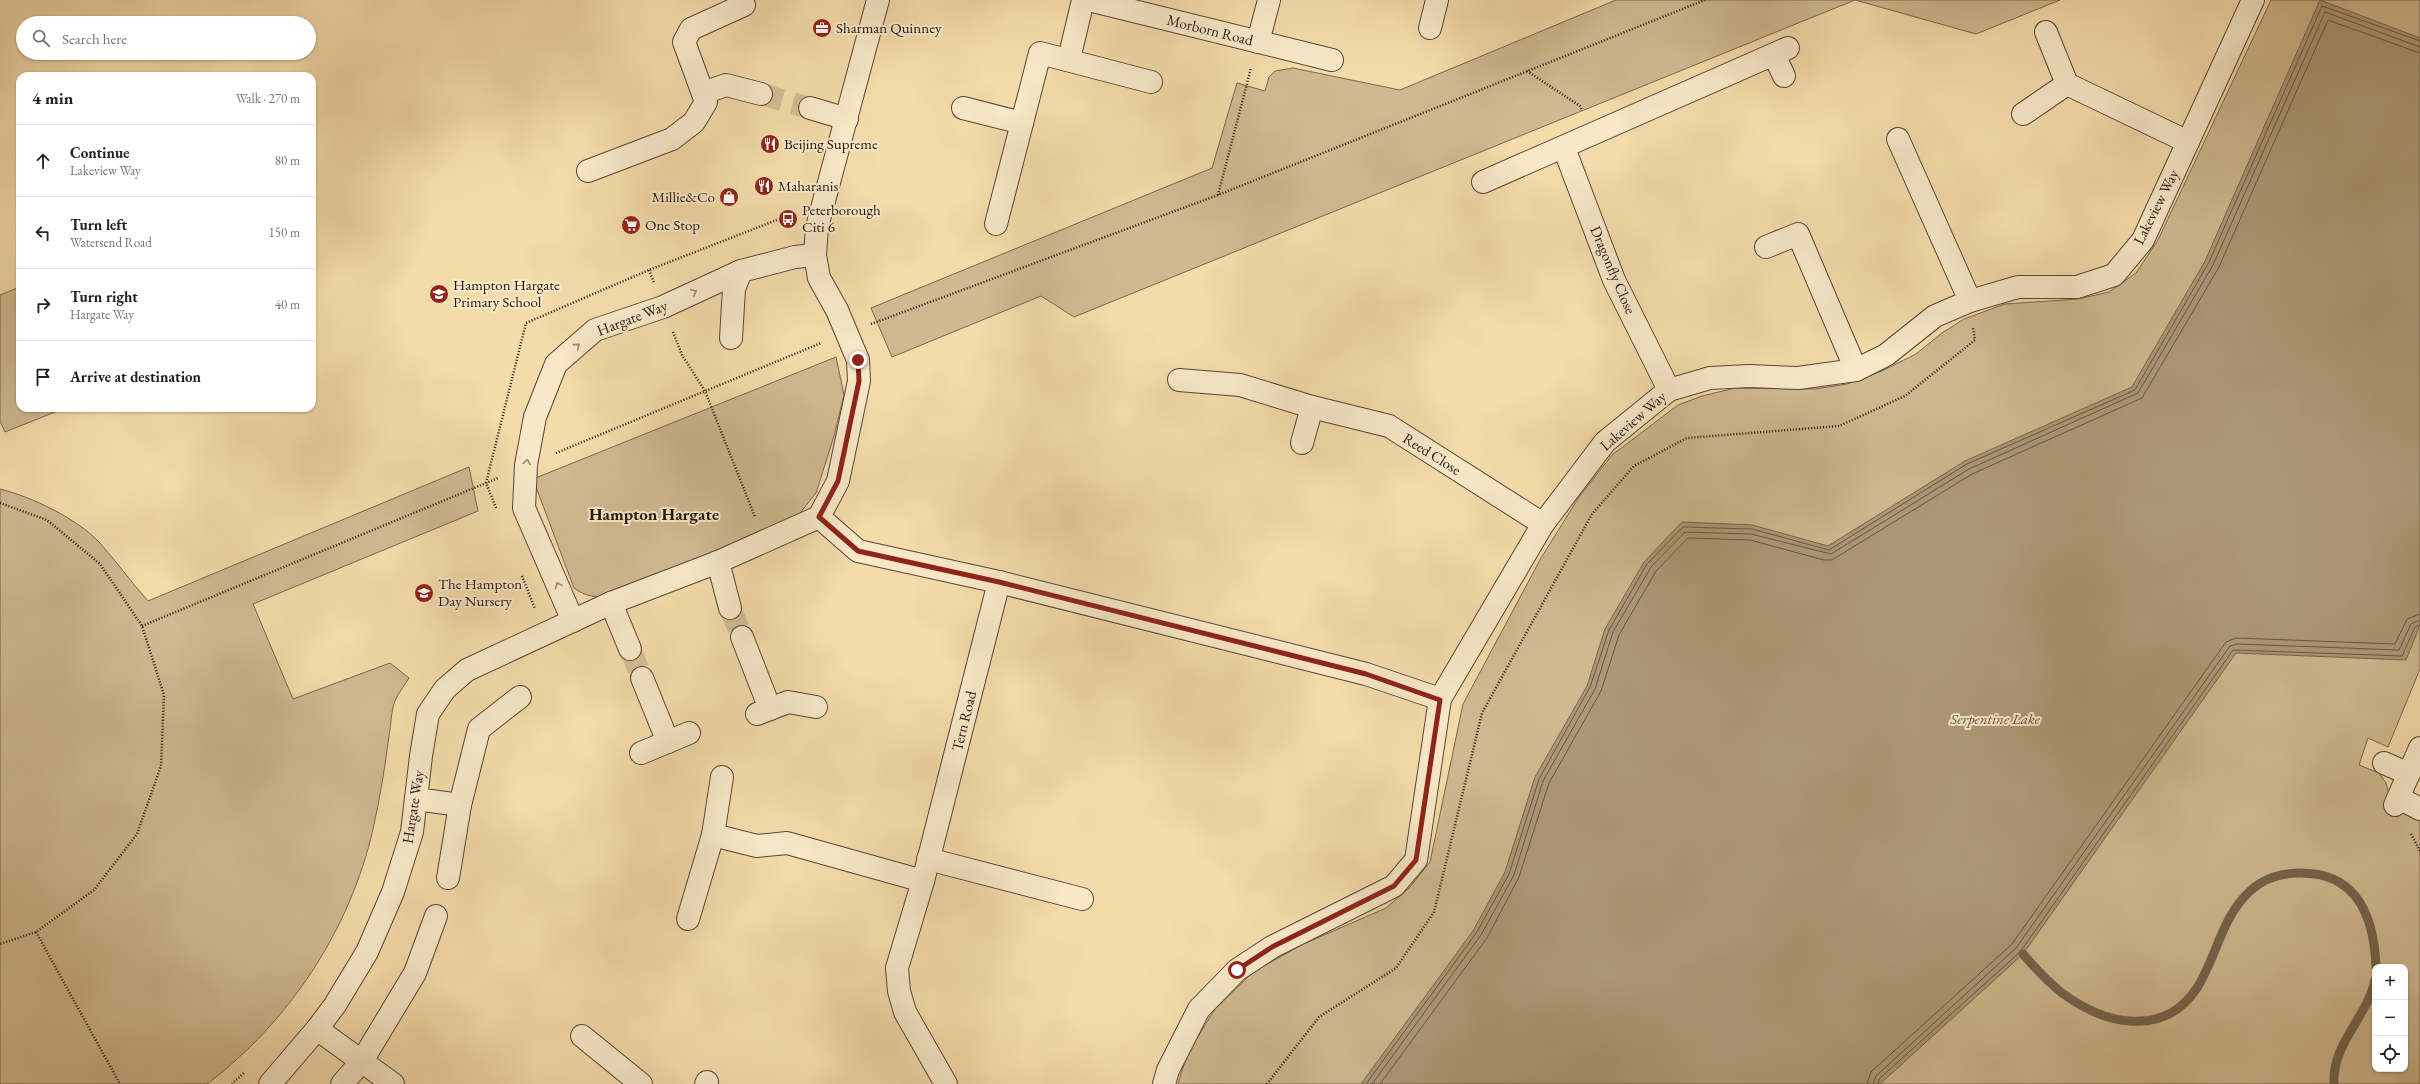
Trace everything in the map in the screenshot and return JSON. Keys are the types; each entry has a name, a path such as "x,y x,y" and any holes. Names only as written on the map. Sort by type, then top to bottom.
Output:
{"street":[{"path":"878,0 817,228 815,256 819,278 837,310 858,360 859,381 838,481 819,517 858,551 999,582 1366,674 1440,700"},
{"path":"1069,59 1083,0"},
{"name":"Morborn Road","path":"1089,0 1332,60"},
{"path":"1258,42 1269,0"},
{"path":"1430,28 1437,0"},
{"name":"Lakeview Way","path":"1164,1084 1168,1070 1199,1009 1237,970 1272,947 1394,886 1416,860 1440,700 1543,524 1605,442 1668,390 1710,378 1749,376 1798,378 1856,370 1886,355 1935,316 1970,301 2018,287 2077,288 2114,275 2143,240 2253,0"},
{"path":"588,171 672,139 694,122 706,102 684,42 691,29 744,5"},
{"path":"2046,32 2067,84 2188,142"},
{"path":"1483,182 1564,148 1781,51 1784,76"},
{"path":"996,224 1040,53 1069,59 1151,82"},
{"path":"2023,114 2067,84"},
{"path":"703,93 726,85 761,94"},
{"path":"810,108 847,119"},
{"path":"962,108 1022,123"},
{"path":"1898,139 1970,301"},
{"name":"Dragonfly Close","path":"1564,148 1614,280 1668,390"},
{"path":"1766,247 1798,234 1856,370"},
{"name":"Hargate Way","path":"573,621 524,508 526,465 536,417 556,364 595,330 662,306 741,270 795,257 815,256"},
{"path":"731,338 734,289 741,270"},
{"name":"Reed Close","path":"1179,380 1240,384 1312,406 1389,426 1543,524"},
{"path":"1302,443 1312,406"},
{"name":"Hargate Way","path":"270,1084 317,1029 335,1005 367,952 393,892 412,832 428,714 445,689 467,670 611,602 718,562 819,517"},
{"path":"718,562 730,608"},
{"name":"Tern Road","path":"946,1084 905,1012 899,991 897,968 923,881 999,582"},
{"path":"611,602 630,649"},
{"path":"742,637 764,711 788,702 816,707"},
{"path":"642,678 668,742"},
{"path":"448,878 460,805 479,729 520,697"},
{"path":"642,753 689,733"},
{"path":"2420,748 2397,801 2420,809"},
{"path":"2384,763 2409,774"},
{"path":"688,919 713,835 722,776"},
{"path":"416,799 460,805"},
{"path":"713,835 757,846 787,843 923,881"},
{"path":"928,860 1082,899"},
{"path":"342,1084 362,1061 415,973 436,916"},
{"path":"317,1029 392,1084"},
{"path":"582,1036 638,1083"}],"path":[{"path":"142,626 846,333 1218,195 1705,0"},
{"path":"1218,195 1258,42"},
{"path":"1527,71 1580,106 1592,135"},
{"path":"649,270 682,355 706,391 765,542"},
{"path":"1267,1084 1319,1017 1396,968 1434,912 1482,713 1592,514 1634,466 1687,438 1839,426 1905,396 1975,340 1970,301"},
{"path":"0,504 47,520 100,564 142,626 164,695 161,766 137,834 94,890 36,932 0,944"},
{"path":"36,932 120,1084"}],"green space":[{"path":"1616,0 1855,0 1074,317 1041,296 892,357 871,308 1212,168 1237,83 1265,91 1269,77 1275,71 1293,68 1400,90"},
{"path":"1855,0 2060,0 1976,34"},
{"name":"Serpentine Lake","path":"2271,0 2420,0 2420,669 2388,747 2368,738 2359,765 2379,773 2386,783 2389,794 2420,819 2420,1084 1178,1084 1187,1054 1215,1009 1252,973 1301,945 1386,908 1410,887 1430,862 1463,704 1541,558 1579,497 1612,455 1678,405 1702,396 1735,388 1815,389 1847,384 1882,371 1916,354 1942,333 1964,319 2005,304 2078,299 2109,292 2136,273 2158,240"},
{"path":"16,289 16,412 55,412 5,432 0,421 0,295"},
{"path":"836,357 844,395 834,436 816,493 796,518 611,595 591,596 574,588 533,479"},
{"path":"469,467 478,511 253,604 293,699 390,663 409,678 398,695 394,705 378,806 363,866 349,903 332,938 312,971 289,1003 264,1032 237,1059 207,1084 0,1084 0,489 26,497 39,503 66,517 89,533 99,542 148,601"}],"water":[{"name":"Serpentine Lake","path":"2320,0 2420,38 2420,625 2406,660 2236,653 2023,954 1880,1084 1361,1084 1473,931 1505,872 1535,777 1587,686 1605,629 1644,562 1682,522 1752,525 1828,546 1965,461 2132,387 2205,261"}],"waterway":[{"path":"2023,954 2052,984 2078,1004 2114,1018 2132,1021 2150,1020 2167,1015 2183,1004 2197,988 2204,976 2232,913 2255,886 2273,877 2299,873 2319,875 2335,880 2348,889 2358,900 2366,915 2371,931 2376,964"},
{"path":"2334,1084 2338,1056 2365,1007 2372,990"}],"tunnel":[{"path":"761,94 810,108"},
{"path":"730,608 742,637"},
{"path":"630,649 642,678"}],"place":[{"name":"Sharman Quinney","path":"822,28"},
{"name":"Beijing Supreme","path":"770,144"},
{"name":"Maharanis","path":"764,186"},
{"name":"Millie&Co","path":"729,197"},
{"name":"Peterborough Citi 6","path":"788,219"},
{"name":"One Stop","path":"631,225"},
{"name":"Hampton Hargate Primary School","path":"439,294"},
{"name":"The Hampton Day Nursery","path":"424,593"}],"district":[{"name":"Hampton Hargate","path":"654,514"}],"route":[{"path":"858,360 859,381 838,481 819,517 858,551 999,582 1366,674 1440,700 1416,860 1394,886 1272,947 1237,970"}]}
